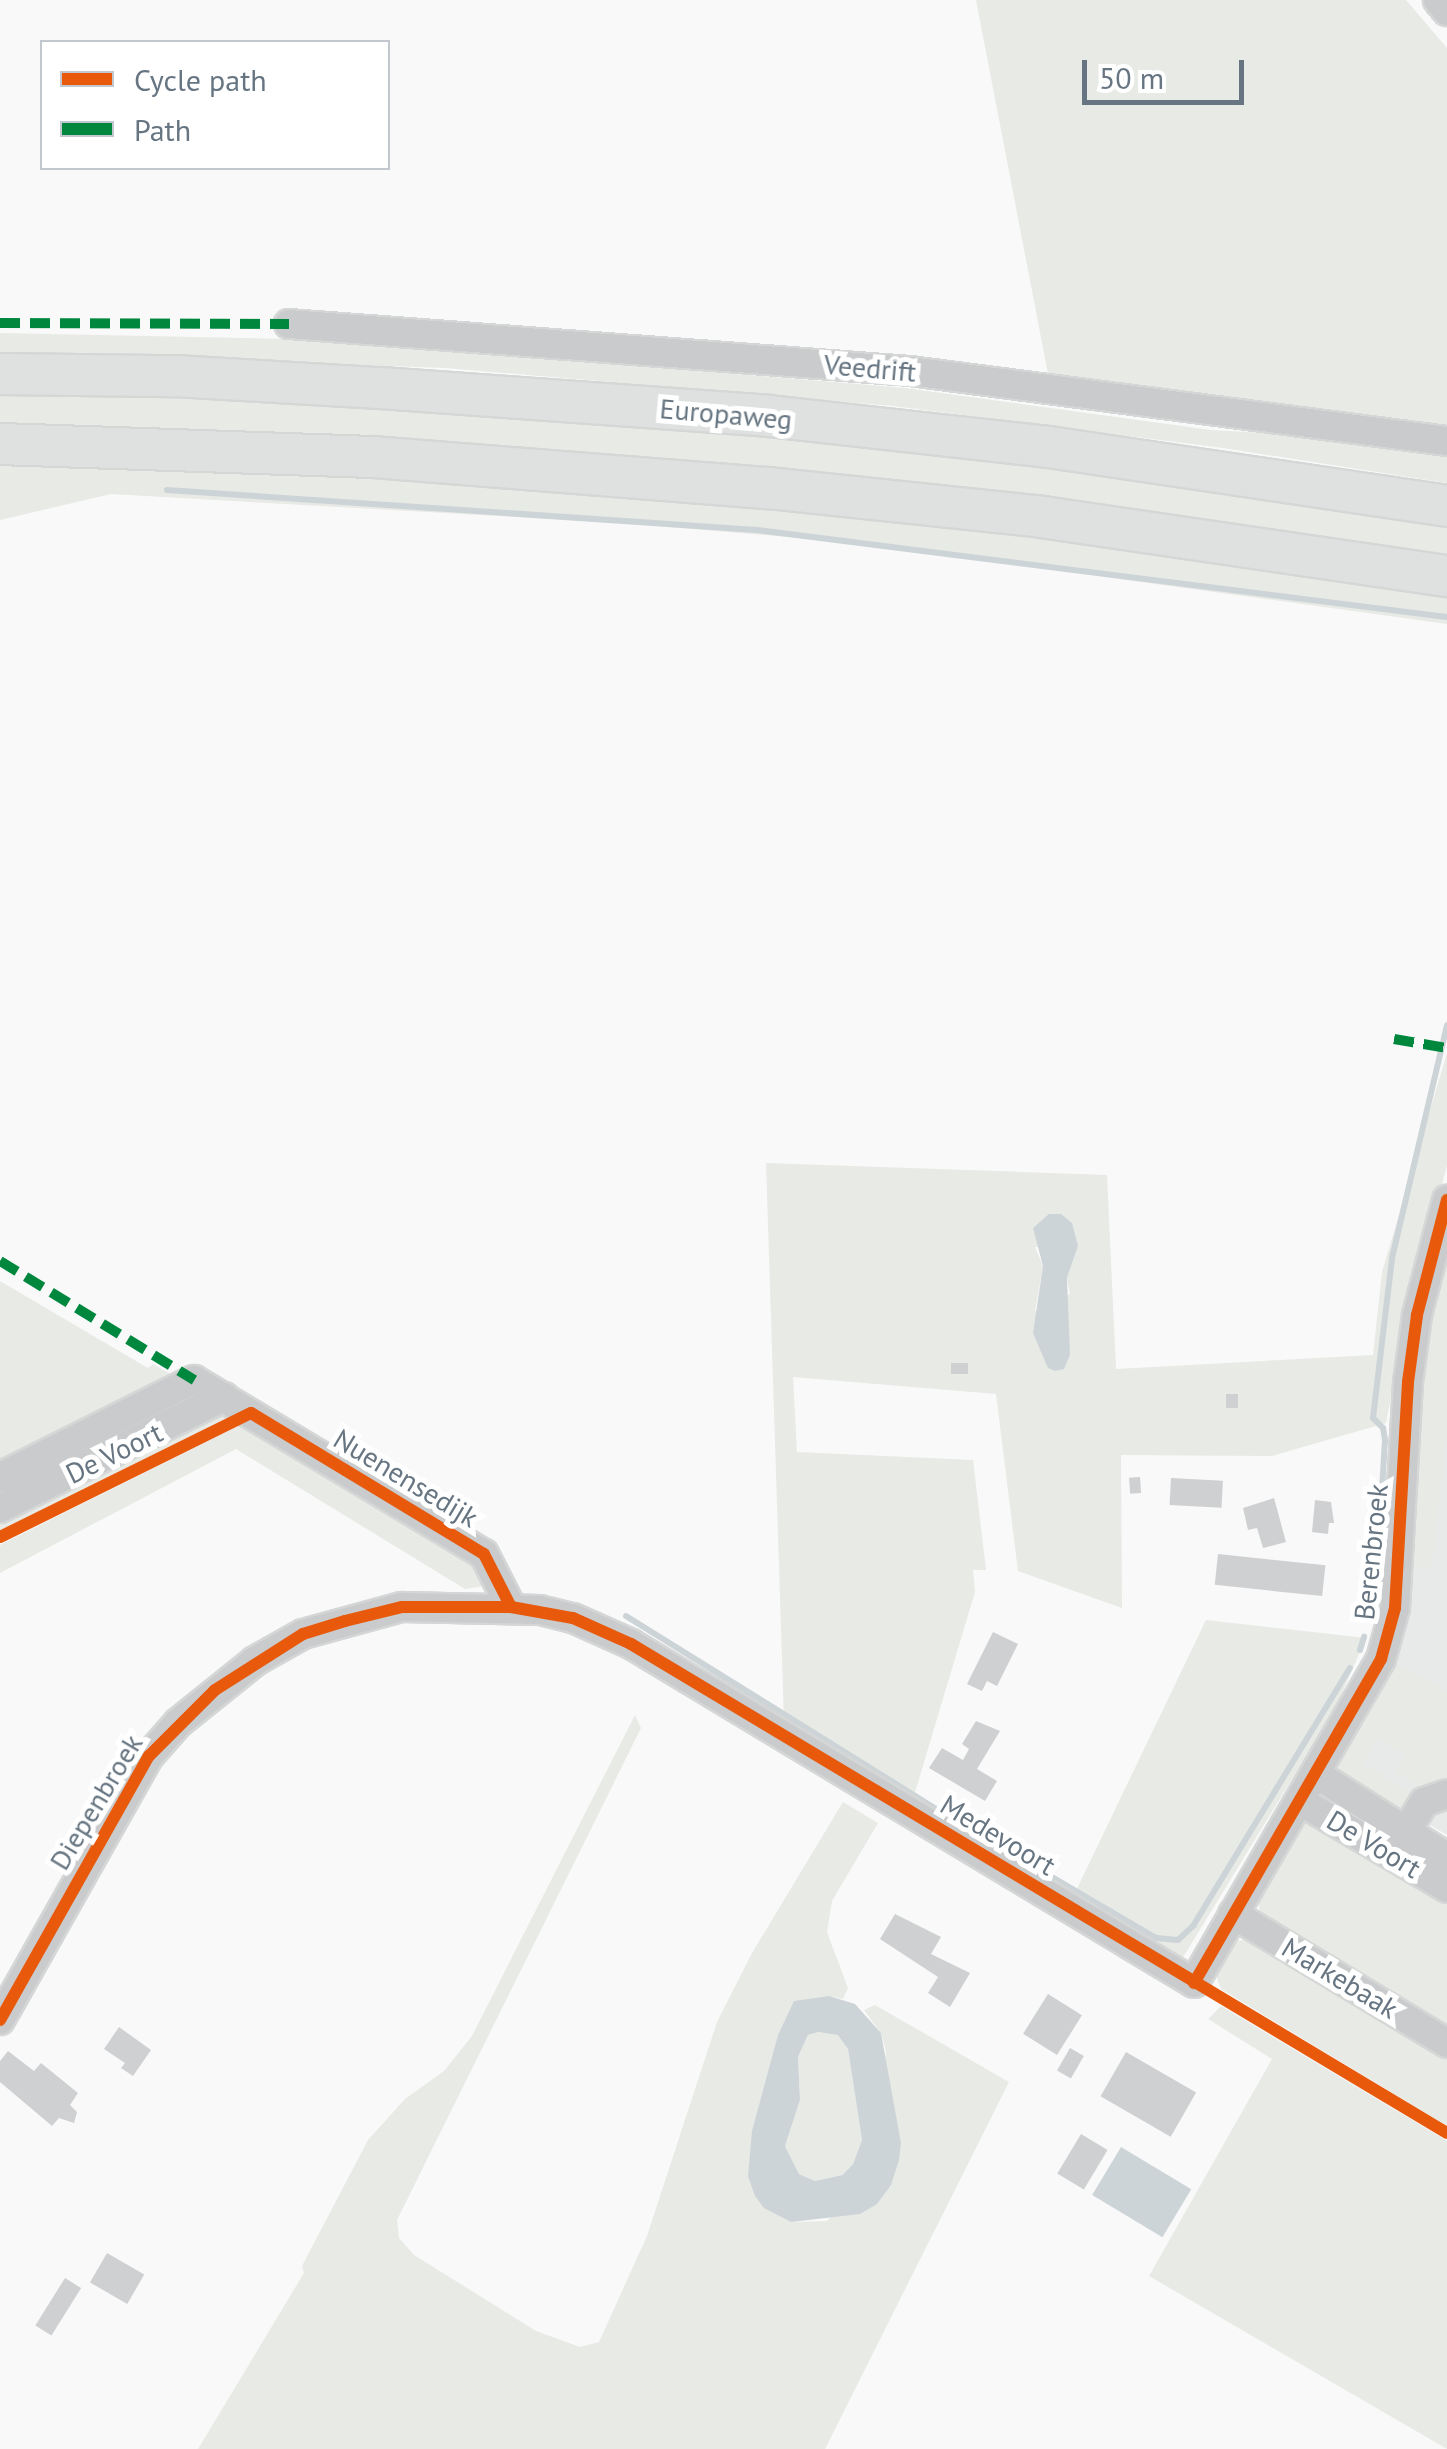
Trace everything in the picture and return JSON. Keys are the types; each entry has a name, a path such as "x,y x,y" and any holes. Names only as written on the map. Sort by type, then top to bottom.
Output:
{"highway":[{"name":"Europaweg","path":"0,374 175,376 768,416 1048,447 1447,506"},
{"path":"0,444 372,457 768,488 1042,517 1447,576"}],"street":[{"path":"1438,0 1447,11"},
{"name":"Veedrift","path":"289,324 910,371 1447,440"},
{"name":"Berenbroek","path":"1194,1983 1382,1659 1395,1608 1410,1365 1417,1314 1447,1200"},
{"name":"De Voort","path":"0,1476 194,1380"},
{"name":"Nuenensedijk","path":"194,1380 484,1554 511,1607"},
{"name":"De Voort","path":"0,1508 224,1396"},
{"name":"Diepenbroek","path":"0,2020 148,1756 215,1690 303,1634 345,1621 402,1607 511,1607"},
{"name":"Medevoort","path":"511,1607 572,1618 632,1644 1194,1983"},
{"name":"De Voort","path":"1316,1774 1447,1888"},
{"path":"1399,1844 1424,1802 1447,1794"},
{"name":"De Voort","path":"1300,1801 1399,1844 1447,1857"},
{"name":"Markebaak","path":"1233,1914 1447,2043"}],"shaded area":[{"path":"976,0 1406,0 1447,48 1447,436 1049,379"},
{"path":"0,333 334,340 905,388 1211,430 1376,439 1447,452 1447,483 1223,448 893,406 445,368 0,352"},
{"path":"0,386 777,429 1447,517 1447,563 0,430"},
{"path":"0,464 361,476 824,502 1447,586 1447,624 859,543 621,523 111,494 0,520"},
{"path":"1447,1053 1447,1166 1407,1310 1386,1423 1272,1456 1121,1455 1122,1608 1018,1571 996,1394 793,1377 797,1452 973,1460 986,1570 973,1570 975,1592 913,1799 784,1721 766,1163 1107,1175 1116,1369 1373,1355 1382,1272","holes":["1078,1246 1067,1278 1070,1294 1035,1311 1043,1266 1035,1247"]},
{"path":"1049,1214 1061,1214 1072,1223 1078,1246 1067,1278 1070,1355 1064,1369 1055,1371 1048,1368 1033,1333 1043,1266 1033,1228"},
{"path":"1447,1256 1447,1431 1432,1567 1409,1567 1418,1384"},
{"path":"0,1281 148,1368 153,1364 183,1381 110,1417 0,1461"},
{"path":"1447,1314 1447,1835 1342,1774 1338,1756 1388,1670 1408,1612"},
{"path":"227,1411 226,1419 0,1532 0,1524 80,1485 127,1450"},
{"path":"248,1421 480,1569 484,1586 465,1589 236,1449 0,1573 0,1545"},
{"path":"1206,1620 1366,1638 1336,1707 1182,1959 1074,1895"},
{"path":"1402,1666 1447,1692 1447,1780 1421,1787 1395,1771 1405,1755 1377,1739 1363,1764 1414,1794 1397,1810 1339,1775 1338,1764 1390,1668"},
{"path":"635,1715 641,1728 397,2220 399,2238 414,2255 536,2331 580,2347 599,2342 647,2236 717,2022 752,1953 843,1802 878,1823 832,1901 827,1932 848,1988 843,1999 829,1996 778,2035 765,2090 791,2222 827,2221 901,2143 885,2074 886,2051 881,2033 864,2010 875,2005 1009,2082 825,2449 198,2449 304,2273 302,2266 368,2140 405,2099 444,2071 472,2036"},
{"path":"1314,1821 1447,1894 1447,2032 1261,1916 1255,1890 1295,1828"},
{"path":"1253,1939 1447,2056 1447,2126 1221,1989 1214,1970 1233,1941"},
{"path":"829,1996 855,2004 881,2033 901,2143 891,2185 877,2204 860,2214 791,2222 764,2208 748,2176 752,2131 778,2035 794,2001","holes":["808,2035 838,2035 848,2049 862,2140 853,2164 842,2175 815,2181 799,2174 785,2146 800,2100 798,2057"]},
{"path":"1221,2006 1447,2141 1447,2449 1149,2276 1272,2059 1208,2019"},
{"path":"808,2035 839,2035 848,2049 862,2140 853,2164 841,2175 815,2181 799,2174 785,2146 800,2100 798,2057"},
{"path":"1121,2147 1191,2189 1162,2237 1092,2195"}],"building":[{"path":"951,1363 968,1363 968,1374 951,1374"},
{"path":"1226,1394 1238,1394 1238,1408 1226,1408"},
{"path":"1140,1477 1141,1493 1130,1494 1129,1478"},
{"path":"1171,1478 1223,1481 1222,1508 1170,1505"},
{"path":"1274,1498 1286,1542 1263,1548 1257,1528 1248,1530 1243,1508"},
{"path":"1315,1500 1331,1502 1334,1523 1329,1523 1328,1534 1312,1532"},
{"path":"1218,1554 1325,1565 1322,1596 1215,1585"},
{"path":"993,1632 1018,1644 997,1686 987,1681 982,1691 967,1684"},
{"path":"976,1721 1000,1731 977,1769 997,1781 985,1801 929,1768 942,1748 963,1760 969,1749 962,1744"},
{"path":"895,1914 941,1937 931,1954 970,1973 950,2007 928,1993 938,1977 880,1939"},
{"path":"1048,1994 1082,2015 1057,2055 1023,2034"},
{"path":"119,2027 151,2050 133,2076 121,2068 125,2063 104,2049"},
{"path":"1070,2048 1084,2056 1071,2079 1057,2071"},
{"path":"8,2051 34,2071 41,2063 78,2093 70,2105 77,2112 74,2123 59,2118 52,2126 0,2082 0,2061"},
{"path":"1126,2052 1196,2092 1171,2137 1100,2096"},
{"path":"1081,2134 1108,2150 1084,2189 1057,2173"},
{"path":"107,2253 144,2274 127,2304 90,2282"},
{"path":"65,2278 81,2288 51,2336 35,2325"}],"waterway":[{"path":"167,490 757,530 1447,617"},
{"path":"1375,1608 1385,1440 1383,1428 1373,1418 1392,1258 1447,1025"},
{"path":"626,1616 931,1806 1156,1938 1178,1940 1193,1926 1350,1668"},
{"path":"1360,1650 1364,1637"}],"marked path":[{"path":"0,323 289,324"},
{"path":"1394,1039 1447,1048"},
{"path":"0,1261 194,1380"}],"cycle path":[{"path":"1194,1983 1381,1659 1395,1608 1408,1382 1417,1315 1447,1200"},
{"path":"0,1537 251,1413 484,1554 511,1607"},
{"path":"0,2020 149,1756 215,1690 303,1634 345,1621 402,1607 511,1607 573,1618 631,1644 1447,2133"}]}
